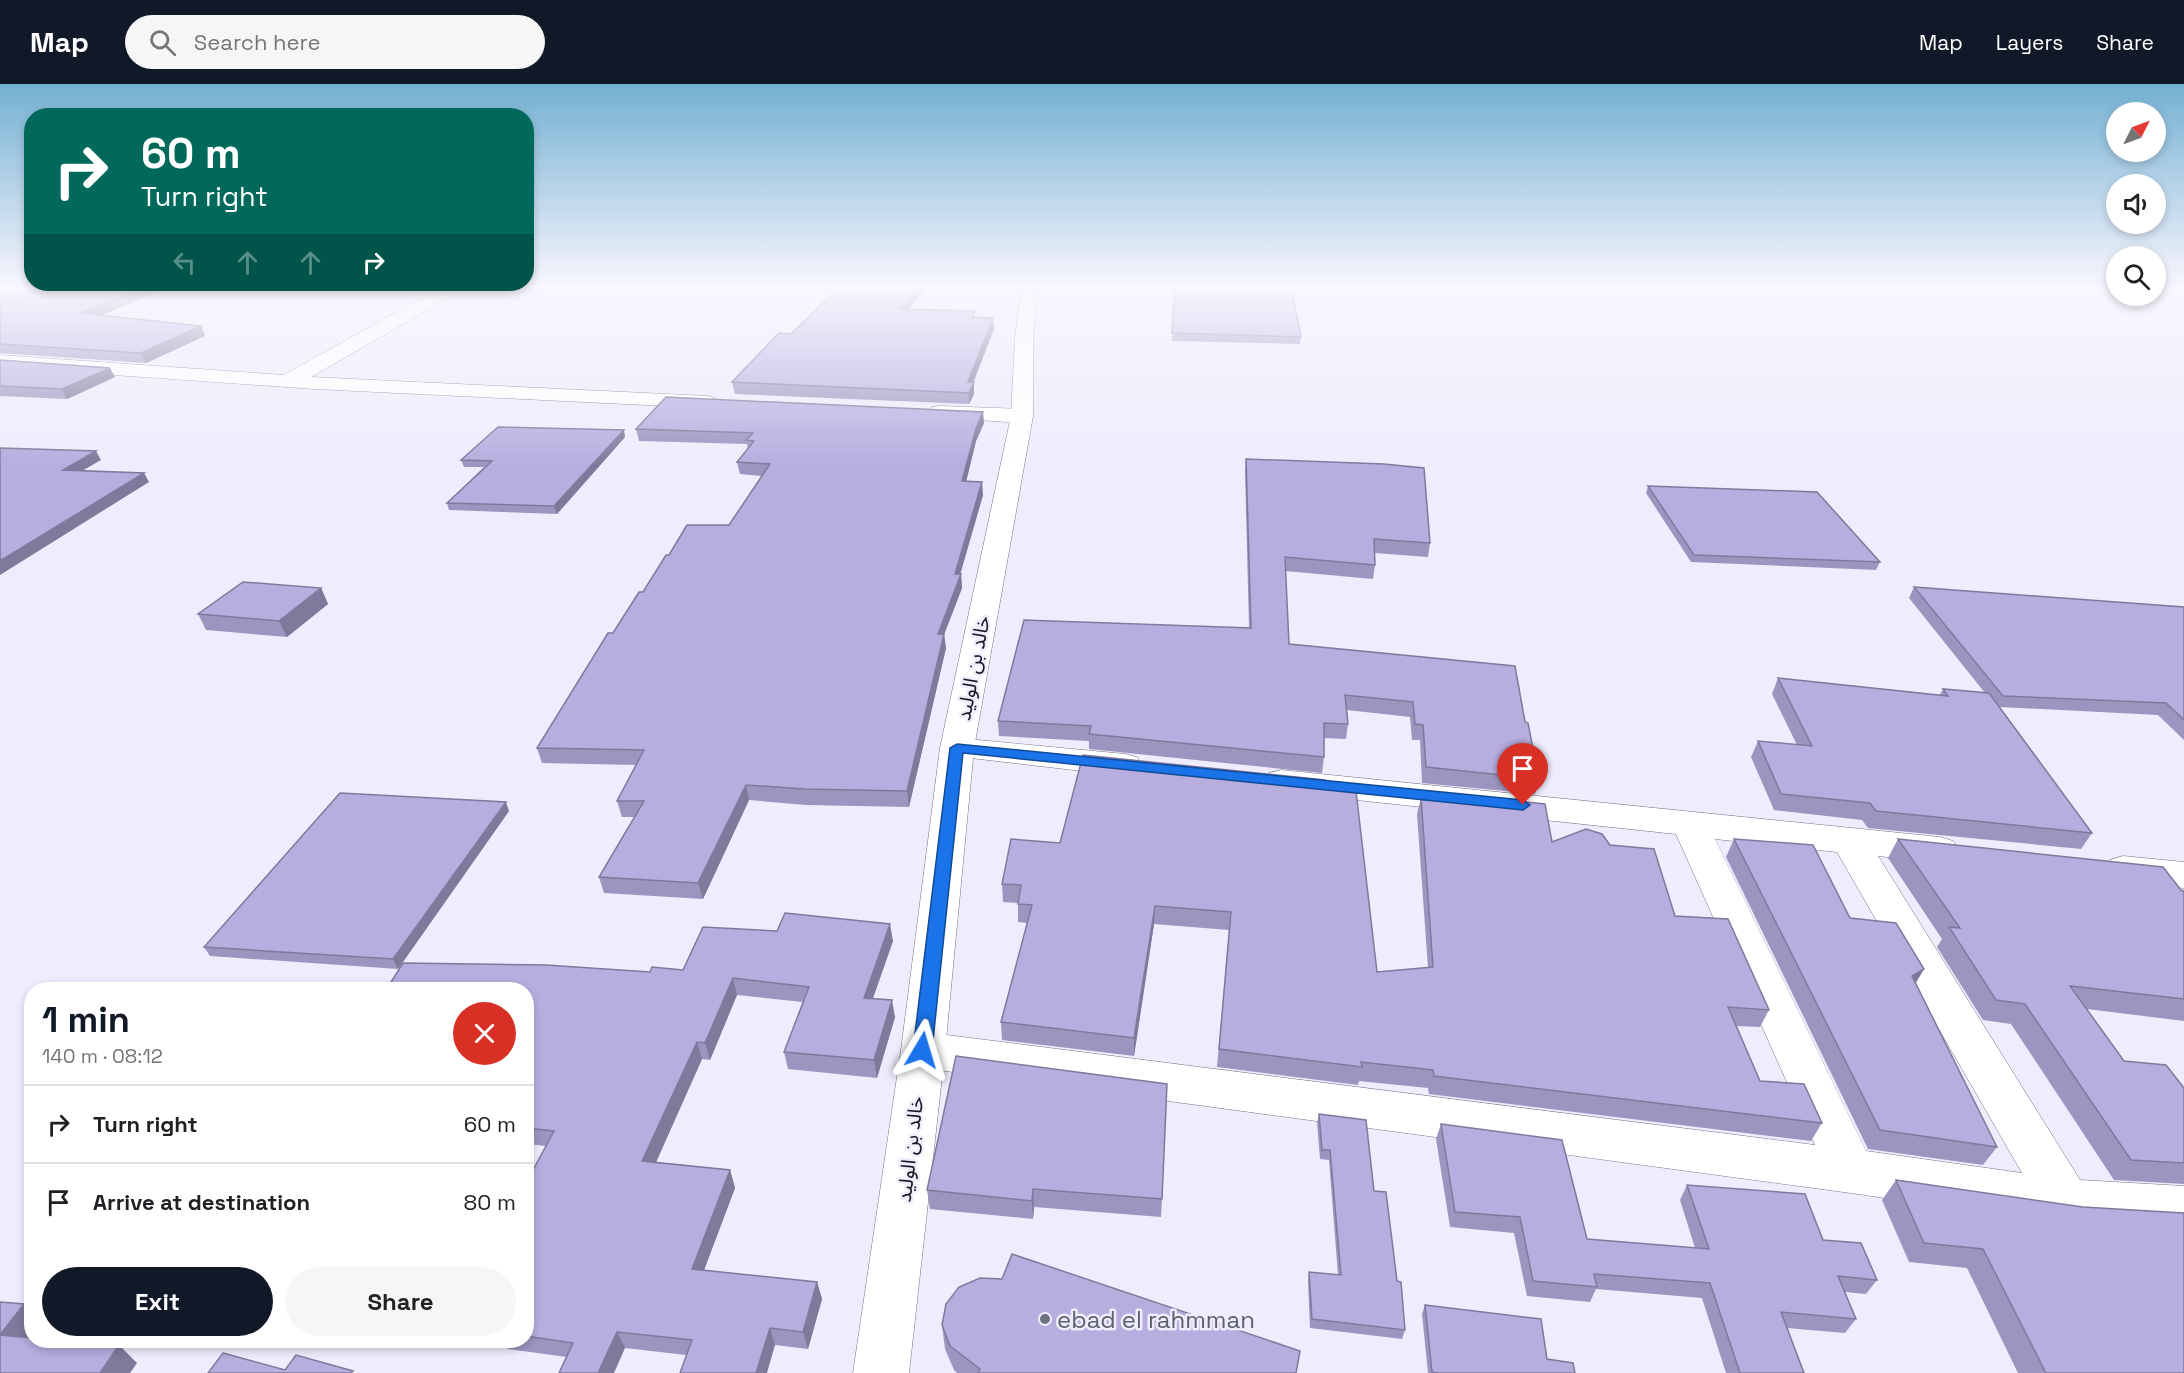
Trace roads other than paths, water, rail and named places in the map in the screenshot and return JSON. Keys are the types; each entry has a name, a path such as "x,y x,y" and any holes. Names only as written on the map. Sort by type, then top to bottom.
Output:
{"street":[{"path":"290,380 352,345"},
{"name":"خالد بن الوليد","path":"881,1373 957,748 1022,416 1024,345"},
{"path":"0,361 290,380 725,403"},
{"path":"915,411 1022,416"},
{"path":"957,748 1153,768"},
{"path":"1249,777 1976,854"},
{"path":"1689,822 1851,1171"},
{"path":"1849,840 2066,1202"},
{"path":"2092,866 2184,876"},
{"path":"922,1050 1851,1171 2066,1202 2184,1209"}],"place":[{"name":"ebad el rahmman","path":"1045,1319"}]}
